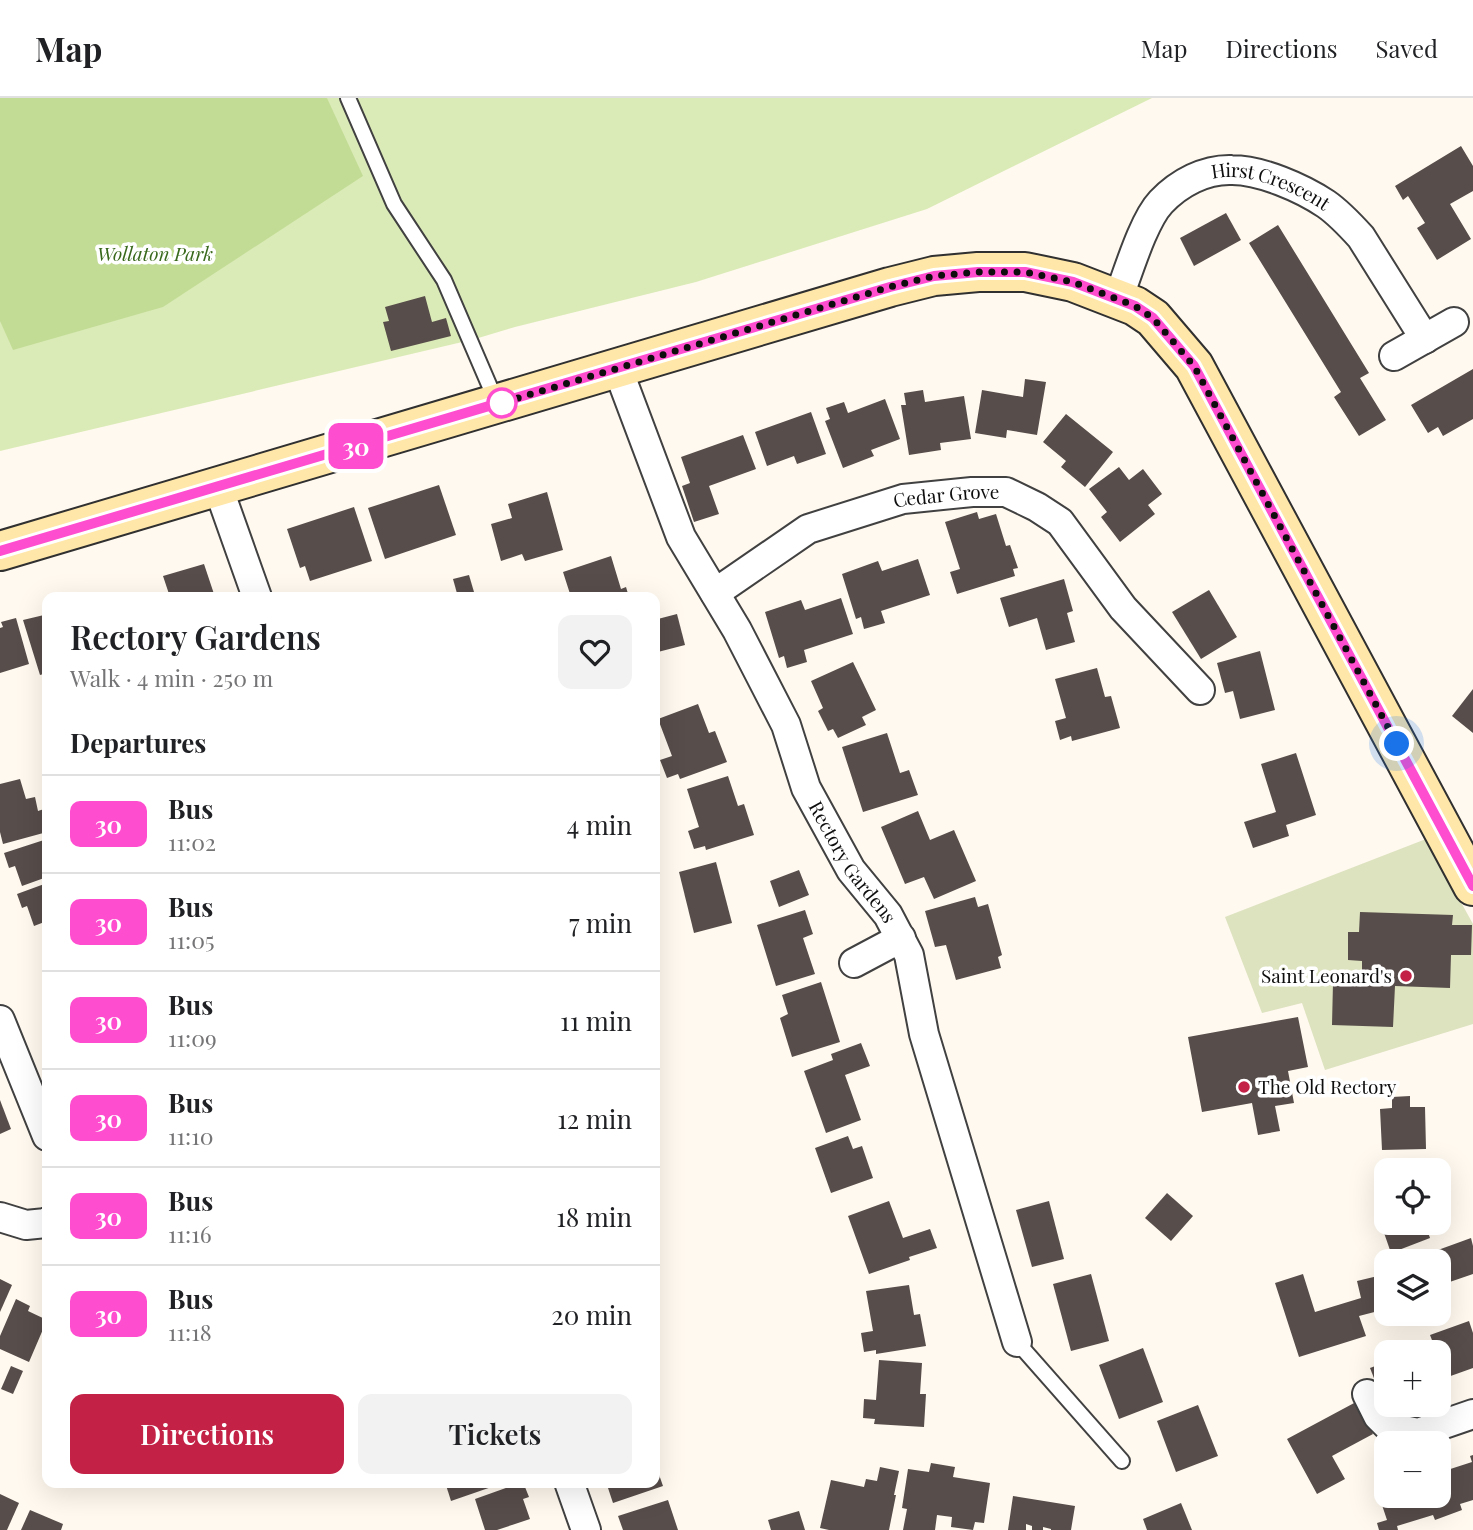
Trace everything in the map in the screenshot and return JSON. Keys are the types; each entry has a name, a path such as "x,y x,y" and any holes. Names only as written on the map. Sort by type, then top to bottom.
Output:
{"street":[{"name":"Hirst Crescent","path":"1118,299 1149,220 1160,203 1180,185 1204,174 1232,170 1264,175 1328,205 1361,237 1425,339"},
{"path":"0,551 890,287 934,276 978,272 1025,272 1073,282 1135,306 1153,318 1194,366 1473,886"},
{"path":"1394,356 1454,322"},
{"name":"Rectory Gardens","path":"617,367 681,537 737,630 786,725 806,788 851,870 888,915 909,955 924,1034 1017,1342"},
{"path":"218,487 255,592"},
{"name":"Cedar Grove","path":"715,593 808,529 903,499 972,492 1006,492 1060,522 1123,608 1200,690"},
{"name":"Rectory Gardens","path":"854,963 901,939"},
{"path":"0,1020 42,1124"},
{"path":"0,1217 26,1224 42,1223"},
{"path":"1367,1394 1378,1416 1389,1427 1418,1433 1473,1414"},
{"path":"571,1488 586,1530"}],"lane":[{"path":"348,98 394,204 444,280 498,404"},
{"path":"1017,1342 1122,1461"}],"green space":[{"name":"Wollaton Park","path":"0,98 1152,98 927,209 696,282 475,339 0,451"},
{"path":"0,98 327,98 363,176 163,307 13,350 0,321"},
{"path":"1426,839 1473,924 1473,1024 1325,1070 1302,1003 1262,1013 1225,917"}],"building":[{"path":"1461,146 1473,166 1473,191 1450,204 1471,239 1437,260 1417,228 1425,223 1408,196 1403,200 1395,186"},
{"path":"1226,213 1241,240 1194,266 1180,238"},
{"path":"1278,225 1369,373 1360,378 1386,420 1359,436 1334,397 1341,392 1249,243"},
{"path":"425,296 432,322 446,318 451,336 391,351 383,322 389,321 385,307"},
{"path":"1473,369 1473,419 1443,436 1438,427 1428,433 1411,405"},
{"path":"1025,379 1046,382 1037,435 1007,430 1006,438 975,433 982,390 1023,397"},
{"path":"923,390 925,402 964,396 971,439 940,443 941,450 909,455 901,405 906,405 904,393"},
{"path":"885,399 900,439 871,450 874,456 843,468 825,421 830,419 826,408 844,402 848,413"},
{"path":"811,412 826,454 797,464 794,456 767,466 755,432"},
{"path":"1066,414 1113,452 1085,487 1061,467 1066,461 1043,442"},
{"path":"743,435 756,469 709,486 719,514 694,522 682,486 690,483 681,457"},
{"path":"1119,467 1129,480 1143,469 1162,494 1148,505 1155,514 1120,542 1101,517 1107,512 1089,489"},
{"path":"439,485 456,535 385,559 368,508"},
{"path":"547,492 563,550 525,561 522,554 501,561 491,524 512,518 508,504"},
{"path":"354,507 372,561 310,581 305,566 300,568 287,529"},
{"path":"977,512 979,519 996,514 1006,546 1010,545 1018,568 1013,569 1015,576 957,594 950,572 960,569 945,522"},
{"path":"611,556 621,589 626,587 628,592 569,592 563,572"},
{"path":"918,559 930,595 881,611 885,623 864,629 861,617 856,619 842,574 878,561 882,571"},
{"path":"204,564 213,592 168,592 163,576"},
{"path":"469,575 474,592 457,592 453,579"},
{"path":"1064,579 1073,611 1067,613 1075,642 1046,650 1037,618 1009,627 1000,598"},
{"path":"1209,590 1237,637 1201,659 1172,612"},
{"path":"841,598 853,634 804,650 807,662 787,668 784,656 779,658 765,612 801,600 805,610"},
{"path":"677,614 685,645 660,651 660,618"},
{"path":"42,615 42,674 40,675 23,620"},
{"path":"16,618 29,664 0,673 1,622"},
{"path":"1260,651 1275,710 1240,719 1233,691 1225,693 1217,663"},
{"path":"853,662 876,710 862,717 866,725 838,738 833,729 828,731 818,711 823,708 811,681"},
{"path":"1097,668 1105,697 1111,696 1120,728 1072,741 1071,736 1060,740 1055,721 1066,718 1055,679"},
{"path":"1473,689 1473,733 1452,716"},
{"path":"698,704 709,733 715,731 727,762 680,779 678,774 667,778 660,760 672,756 660,718"},
{"path":"887,733 900,773 909,770 918,795 863,812 842,747"},
{"path":"1296,753 1316,815 1286,825 1289,836 1253,848 1244,822 1276,812 1261,764"},
{"path":"728,776 738,806 744,804 754,835 706,850 705,846 694,849 688,831 699,827 687,789"},
{"path":"20,779 26,799 35,797 38,811 42,810 42,833 3,844 0,832 0,784"},
{"path":"918,811 930,840 954,830 976,881 934,899 924,877 905,884 881,827"},
{"path":"42,841 42,879 22,886 15,866 9,868 4,853"},
{"path":"716,862 732,923 694,933 679,872"},
{"path":"799,870 809,895 779,907 770,881"},
{"path":"42,885 42,923 34,926 27,906 22,908 17,894"},
{"path":"975,897 978,907 988,904 1002,955 998,957 1001,968 956,980 946,945 935,947 925,911"},
{"path":"805,910 813,934 803,938 815,974 776,986 757,925"},
{"name":"Saint Leonard's","path":"1360,912 1453,915 1452,925 1472,925 1471,955 1451,955 1450,988 1395,986 1393,1027 1332,1025 1333,983 1362,983 1362,961 1348,960 1348,932 1359,932"},
{"path":"821,982 840,1042 792,1057 780,1018 788,1014 782,995"},
{"name":"The Old Rectory","path":"1298,1017 1308,1067 1288,1071 1294,1103 1275,1106 1280,1131 1258,1135 1252,1103 1202,1112 1188,1037"},
{"path":"861,1043 870,1066 845,1075 861,1120 826,1133 804,1071 833,1060 831,1054"},
{"path":"1410,1096 1410,1107 1425,1107 1426,1149 1382,1150 1380,1109 1392,1108 1392,1097"},
{"path":"0,1100 11,1129 0,1134"},
{"path":"848,1136 853,1149 862,1146 873,1178 831,1193 815,1148"},
{"path":"1167,1193 1193,1216 1171,1241 1145,1218"},
{"path":"889,1201 903,1238 930,1229 937,1248 869,1274 848,1216"},
{"path":"1049,1201 1064,1259 1032,1267 1016,1210"},
{"path":"1385,1235 1429,1235 1430,1238 1401,1249 1390,1249"},
{"path":"1471,1238 1473,1274 1451,1282 1451,1249 1441,1249"},
{"path":"1091,1274 1109,1341 1071,1351 1053,1284"},
{"path":"1303,1274 1315,1312 1361,1298 1357,1281 1374,1277 1374,1312 1359,1316 1366,1336 1299,1357 1275,1283"},
{"path":"0,1279 12,1285 0,1312"},
{"path":"909,1285 914,1315 920,1314 926,1346 876,1354 876,1350 864,1352 861,1333 873,1331 866,1291"},
{"path":"16,1299 30,1306 28,1311 42,1318 42,1332 29,1362 0,1349 0,1336"},
{"path":"1469,1321 1473,1333 1473,1368 1451,1376 1451,1340 1432,1340 1430,1335"},
{"path":"1143,1348 1163,1402 1119,1419 1099,1365"},
{"path":"879,1360 922,1363 920,1394 926,1394 924,1427 874,1424 875,1419 863,1418 864,1399 876,1400"},
{"path":"11,1366 23,1371 13,1394 1,1389"},
{"path":"1356,1402 1373,1434 1332,1456 1345,1479 1317,1494 1287,1439"},
{"path":"1198,1405 1218,1456 1176,1472 1157,1421"},
{"path":"1473,1455 1473,1500 1460,1504 1462,1510 1435,1520 1433,1515 1397,1526 1398,1530 1379,1530 1377,1523 1387,1520 1383,1508 1451,1508 1451,1469 1472,1462 1470,1456"},
{"path":"931,1463 955,1467 953,1477 990,1483 984,1523 975,1522 973,1530 951,1527 952,1517 937,1515 935,1530 903,1530 907,1509 902,1508 908,1469 929,1472"},
{"path":"880,1467 899,1471 889,1530 820,1528 831,1480 864,1487 866,1479 877,1481"},
{"path":"447,1488 489,1488 451,1501"},
{"path":"506,1488 525,1488 529,1497 523,1499 530,1519 497,1530 485,1530 475,1499"},
{"path":"608,1488 657,1488 613,1503"},
{"path":"0,1494 19,1503 7,1530 0,1530"},
{"path":"1013,1496 1075,1506 1071,1530 1051,1530 1043,1527 1043,1530 1032,1530 1032,1526 1026,1524 1026,1530 1008,1530"},
{"path":"668,1500 678,1530 623,1530 618,1516"},
{"path":"1181,1503 1192,1530 1147,1530 1143,1519"},
{"path":"30,1510 63,1524 61,1530 21,1530"},
{"path":"799,1511 805,1530 771,1530 768,1520"}],"bus line":[{"name":"30","path":"0,551 890,287 934,276 978,272 1025,272 1073,282 1135,306 1153,318 1194,366 1473,886"}],"place":[{"name":"Saint Leonard's","path":"1406,976"},
{"name":"The Old Rectory","path":"1244,1087"}],"route":[{"path":"502,403 498,404 934,276 1025,272 1073,282 1118,299 1153,318 1194,366 1397,744"}]}
